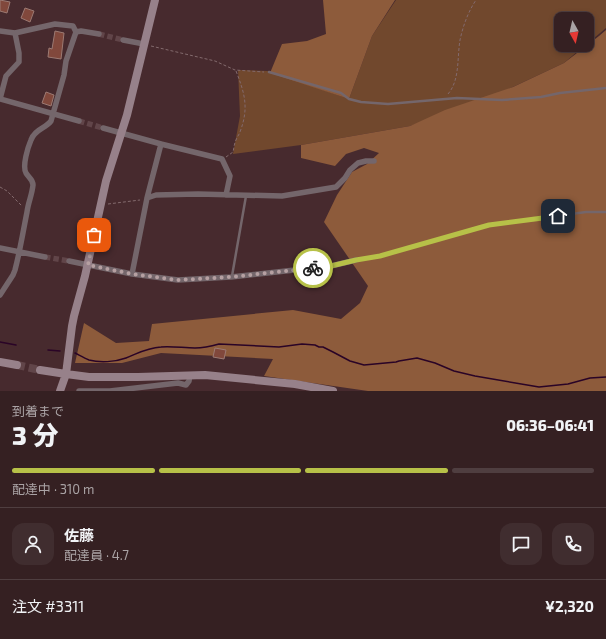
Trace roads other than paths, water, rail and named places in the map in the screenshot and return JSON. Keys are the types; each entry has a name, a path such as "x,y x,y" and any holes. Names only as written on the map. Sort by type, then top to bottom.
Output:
{"street":[{"path":"60,391 66,374 72,326 88,265 108,173 122,133 134,90 144,44 156,0"},
{"path":"0,31 15,34 55,24 73,26 76,32 66,61 64,75 51,121 49,125 39,130 31,140 24,164 26,174 31,178 33,183 32,193 13,275 0,294"},
{"path":"76,32 81,31 99,34"},
{"path":"15,34 19,53 19,62 6,76 0,99 78,121"},
{"path":"123,40 144,44"},
{"path":"103,128 222,159 230,176 226,195"},
{"path":"132,274 147,198 160,144"},
{"path":"147,198 156,195 198,194 282,196 336,187 358,163 374,161"},
{"path":"0,248 46,257"},
{"path":"69,261 132,274 178,280 231,277 331,266 356,260"},
{"path":"0,362 17,365"},
{"path":"40,370 89,377 205,375 294,384 333,391"},
{"path":"79,390 110,391 155,388 178,383 186,385 189,382 190,375"}],"lane":[{"path":"269,72 341,93 349,99 361,102 388,104 458,98 502,100 541,97 560,93 606,88"},
{"path":"231,277 246,196"},
{"path":"356,260 380,256 489,225 586,212 606,212"}],"waterway":[{"path":"0,342 16,345"},
{"path":"75,353 89,360 108,362 161,347 198,348 219,344 279,347 302,344 323,347 350,361 364,365 396,362 417,358 435,363 454,371 475,376 539,387 568,384 590,378 606,377"},
{"path":"48,350 60,351"}],"tunnel":[{"path":"99,34 123,40"},
{"path":"79,121 103,128"},
{"path":"45,257 69,261"},
{"path":"17,365 40,370"}]}
